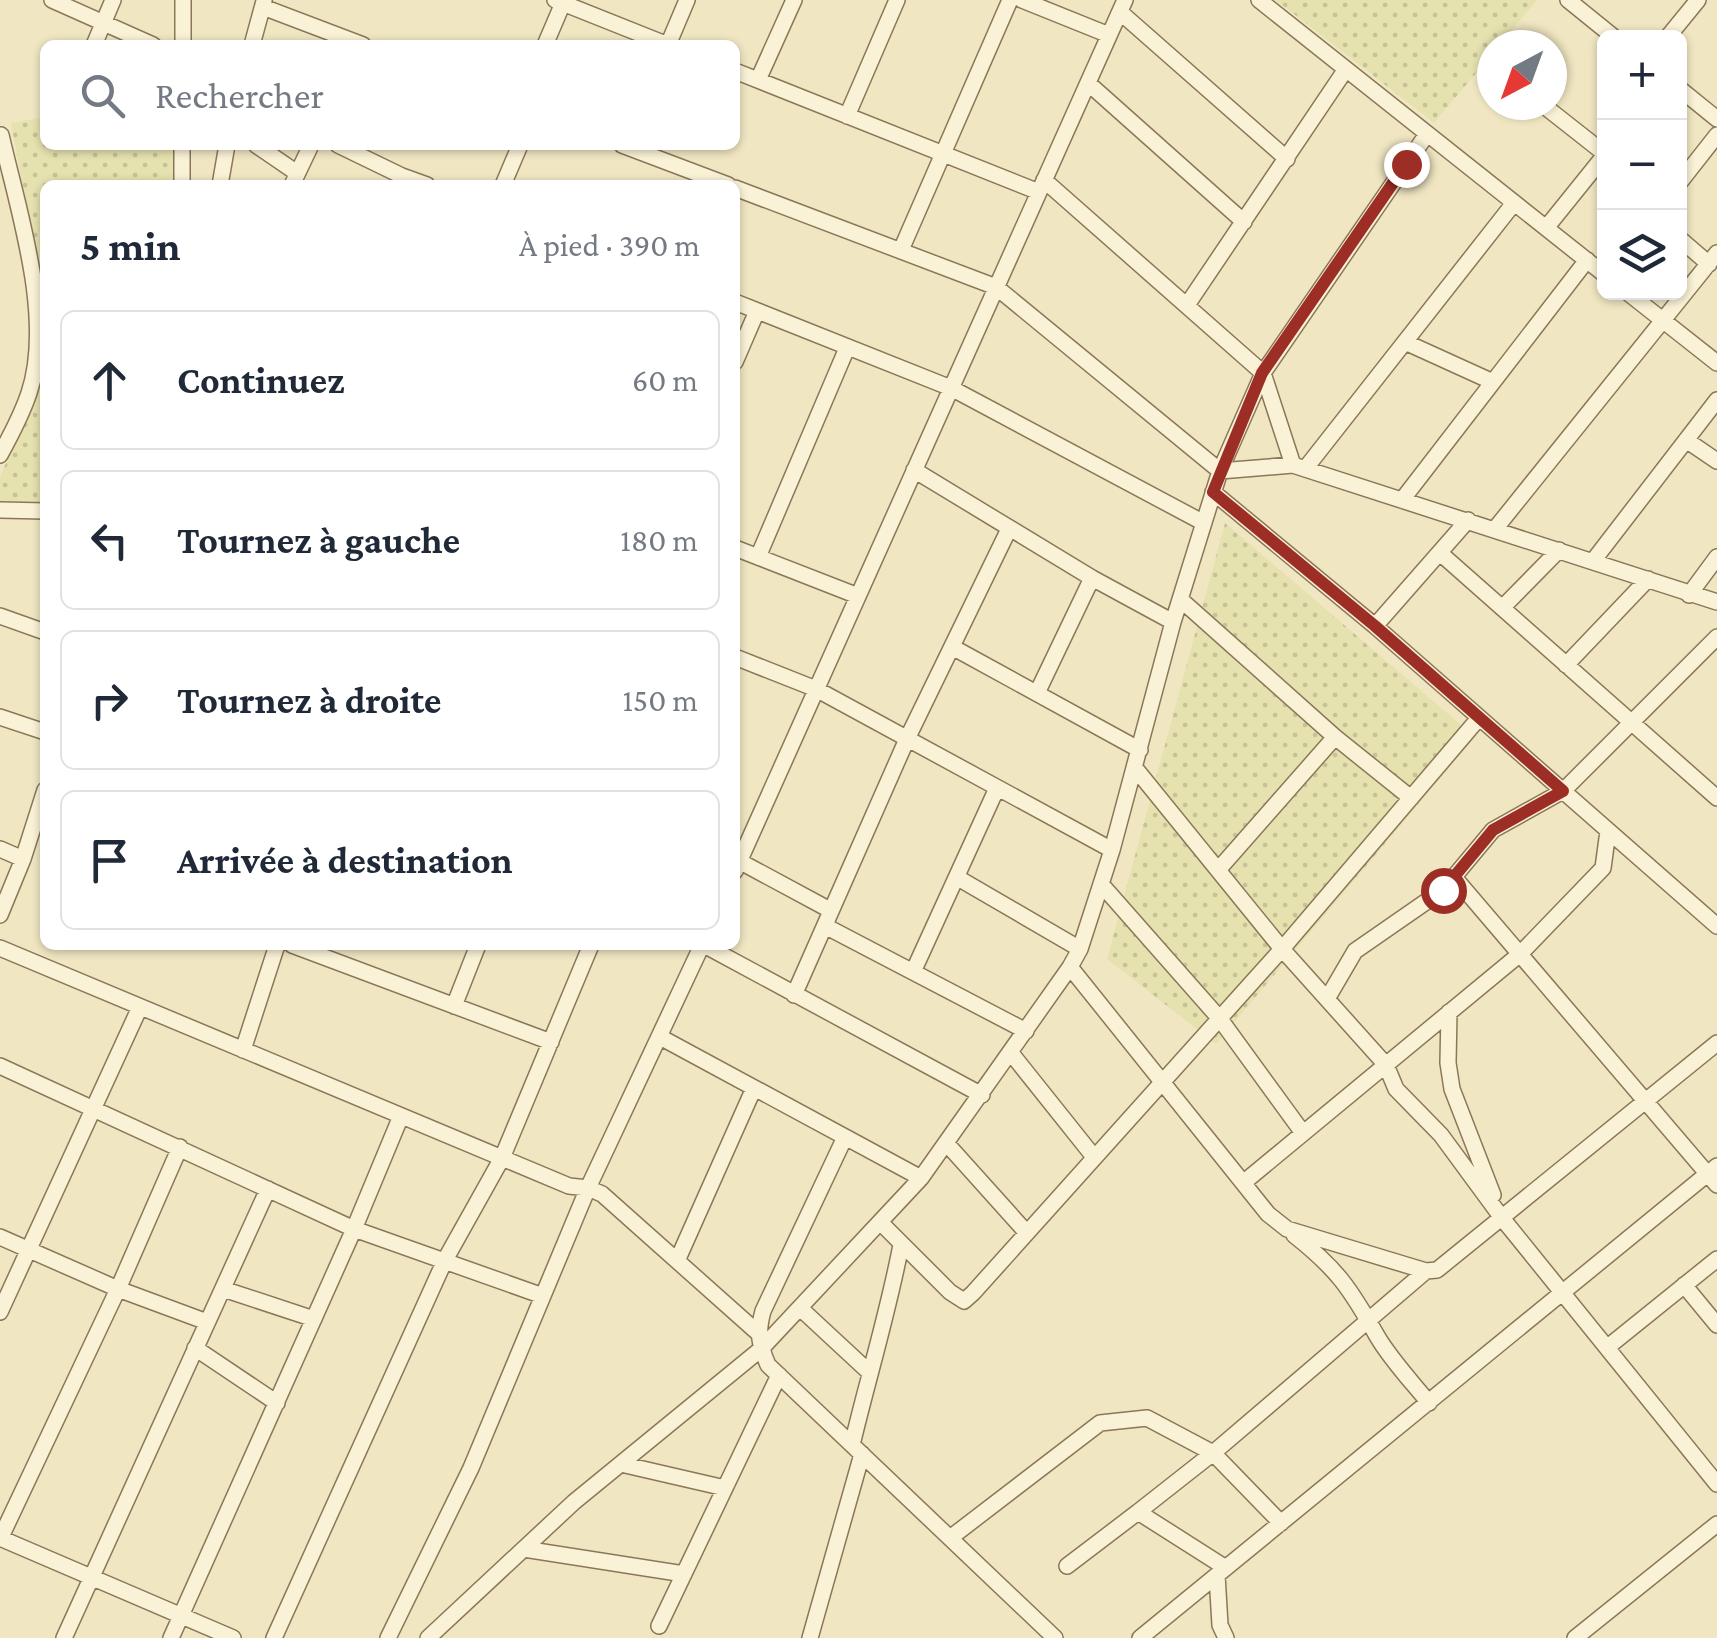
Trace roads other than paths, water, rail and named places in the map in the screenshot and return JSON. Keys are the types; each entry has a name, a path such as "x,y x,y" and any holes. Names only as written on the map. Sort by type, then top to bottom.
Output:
{"street":[{"path":"52,0 142,40"},
{"path":"96,40 113,0"},
{"path":"183,0 183,40"},
{"path":"664,40 686,0"},
{"path":"758,80 794,0"},
{"path":"847,116 897,0"},
{"path":"901,250 1010,0"},
{"path":"1022,0 1110,35"},
{"path":"1259,0 1597,268"},
{"path":"1568,0 1605,30"},
{"path":"547,40 559,2 586,6 654,40"},
{"path":"253,40 264,3 345,40"},
{"path":"1672,30 1689,3"},
{"path":"740,859 1122,6 1286,159"},
{"path":"1187,305 1346,69"},
{"path":"740,73 943,154 1041,186 1187,305 1262,373 1299,467"},
{"path":"1088,83 1244,222"},
{"path":"1687,95 1717,119"},
{"path":"1562,120 1597,148"},
{"path":"428,1638 621,1464 761,1349 922,1178 1070,968 1080,949 1112,850 1173,622 1220,471 1262,373 1427,134"},
{"path":"0,455 30,390 36,349 35,294 4,168 2,135"},
{"path":"1687,173 1717,135"},
{"path":"182,150 182,180"},
{"path":"221,180 226,150"},
{"path":"262,150 295,179 308,150"},
{"path":"347,150 398,180"},
{"path":"505,180 518,150"},
{"path":"635,150 713,180"},
{"path":"1546,228 1597,163"},
{"path":"740,190 996,287 1220,471 1299,467 1717,602"},
{"path":"1299,467 1405,342 1514,203"},
{"path":"1495,529 1713,259 1687,243"},
{"path":"1402,500 1587,260"},
{"path":"1638,300 1717,364"},
{"path":"740,304 951,388 1204,523"},
{"path":"740,350 757,311"},
{"path":"1405,342 1493,382"},
{"path":"758,557 847,348"},
{"path":"1593,561 1717,400"},
{"path":"1686,440 1717,461"},
{"path":"914,470 1092,578 1173,622"},
{"path":"1213,492 1375,626 1717,926"},
{"path":"1,514 40,511"},
{"path":"1375,626 1468,520"},
{"path":"794,995 907,740 1009,528"},
{"path":"740,550 858,596"},
{"path":"1502,608 1560,550"},
{"path":"1440,553 1717,798"},
{"path":"1689,595 1717,558"},
{"path":"1038,694 1092,578"},
{"path":"1566,665 1648,579"},
{"path":"1180,599 1335,737 1411,798"},
{"path":"0,616 40,630"},
{"path":"1328,999 1355,951 1443,890 1493,830 1563,791 1717,637"},
{"path":"954,648 1140,750"},
{"path":"740,659 816,689 1112,850"},
{"path":"0,717 40,730"},
{"path":"880,1222 950,1292 964,1300 1282,949 1480,718"},
{"path":"1218,870 1335,737"},
{"path":"1134,768 1282,949 1386,1065 1396,1089 1441,1134 1502,1218 1717,1484"},
{"path":"913,972 997,788"},
{"path":"0,914 40,806"},
{"path":"1243,1183 1520,954 1604,868 1608,831"},
{"path":"0,848 23,859"},
{"path":"740,868 913,972 1026,1030"},
{"path":"1140,1638 1714,1174 1646,1101 1454,877"},
{"path":"958,878 1080,949"},
{"path":"1101,884 1220,1018 1303,1133"},
{"path":"0,948 569,1186 602,1194 757,1332"},
{"path":"243,1050 275,950"},
{"path":"305,950 551,1042"},
{"path":"454,1006 476,950"},
{"path":"274,1638 445,1260 502,1158 590,950"},
{"path":"388,1638 472,1468 588,1188 701,950"},
{"path":"712,950 982,1095"},
{"path":"1070,968 1268,1214 1322,1257 1352,1290 1378,1337 1429,1404"},
{"path":"0,1312 140,1007"},
{"path":"1449,1012 1448,1063 1452,1088 1502,1218"},
{"path":"660,1037 922,1178"},
{"path":"1287,1229 1426,1271 1437,1270 1717,1042"},
{"path":"1011,1052 1094,1157"},
{"path":"0,1085 4,1067 354,1229 543,1296"},
{"path":"677,1261 754,1088"},
{"path":"172,1638 401,1116"},
{"path":"844,1137 763,1311 757,1332 761,1349 779,1375 1055,1638"},
{"path":"947,1144 1026,1232"},
{"path":"180,1146 118,1290 0,1538 233,1638"},
{"path":"64,1638 268,1189"},
{"path":"0,1237 118,1290 207,1322"},
{"path":"810,1638 857,1449 869,1372 888,1312 901,1245"},
{"path":"1609,1346 1717,1259"},
{"path":"1067,1566 1212,1453 1426,1271"},
{"path":"1684,1285 1717,1325"},
{"path":"223,1289 314,1319"},
{"path":"800,1308 869,1372"},
{"path":"195,1348 277,1403"},
{"path":"660,1626 779,1375"},
{"path":"950,1538 1100,1423 1147,1418 1212,1453 1281,1523"},
{"path":"621,1464 725,1488"},
{"path":"1138,1512 1222,1571"},
{"path":"1575,1638 1717,1524"},
{"path":"524,1549 684,1574"},
{"path":"1222,1571 1218,1611 1226,1638"}]}
